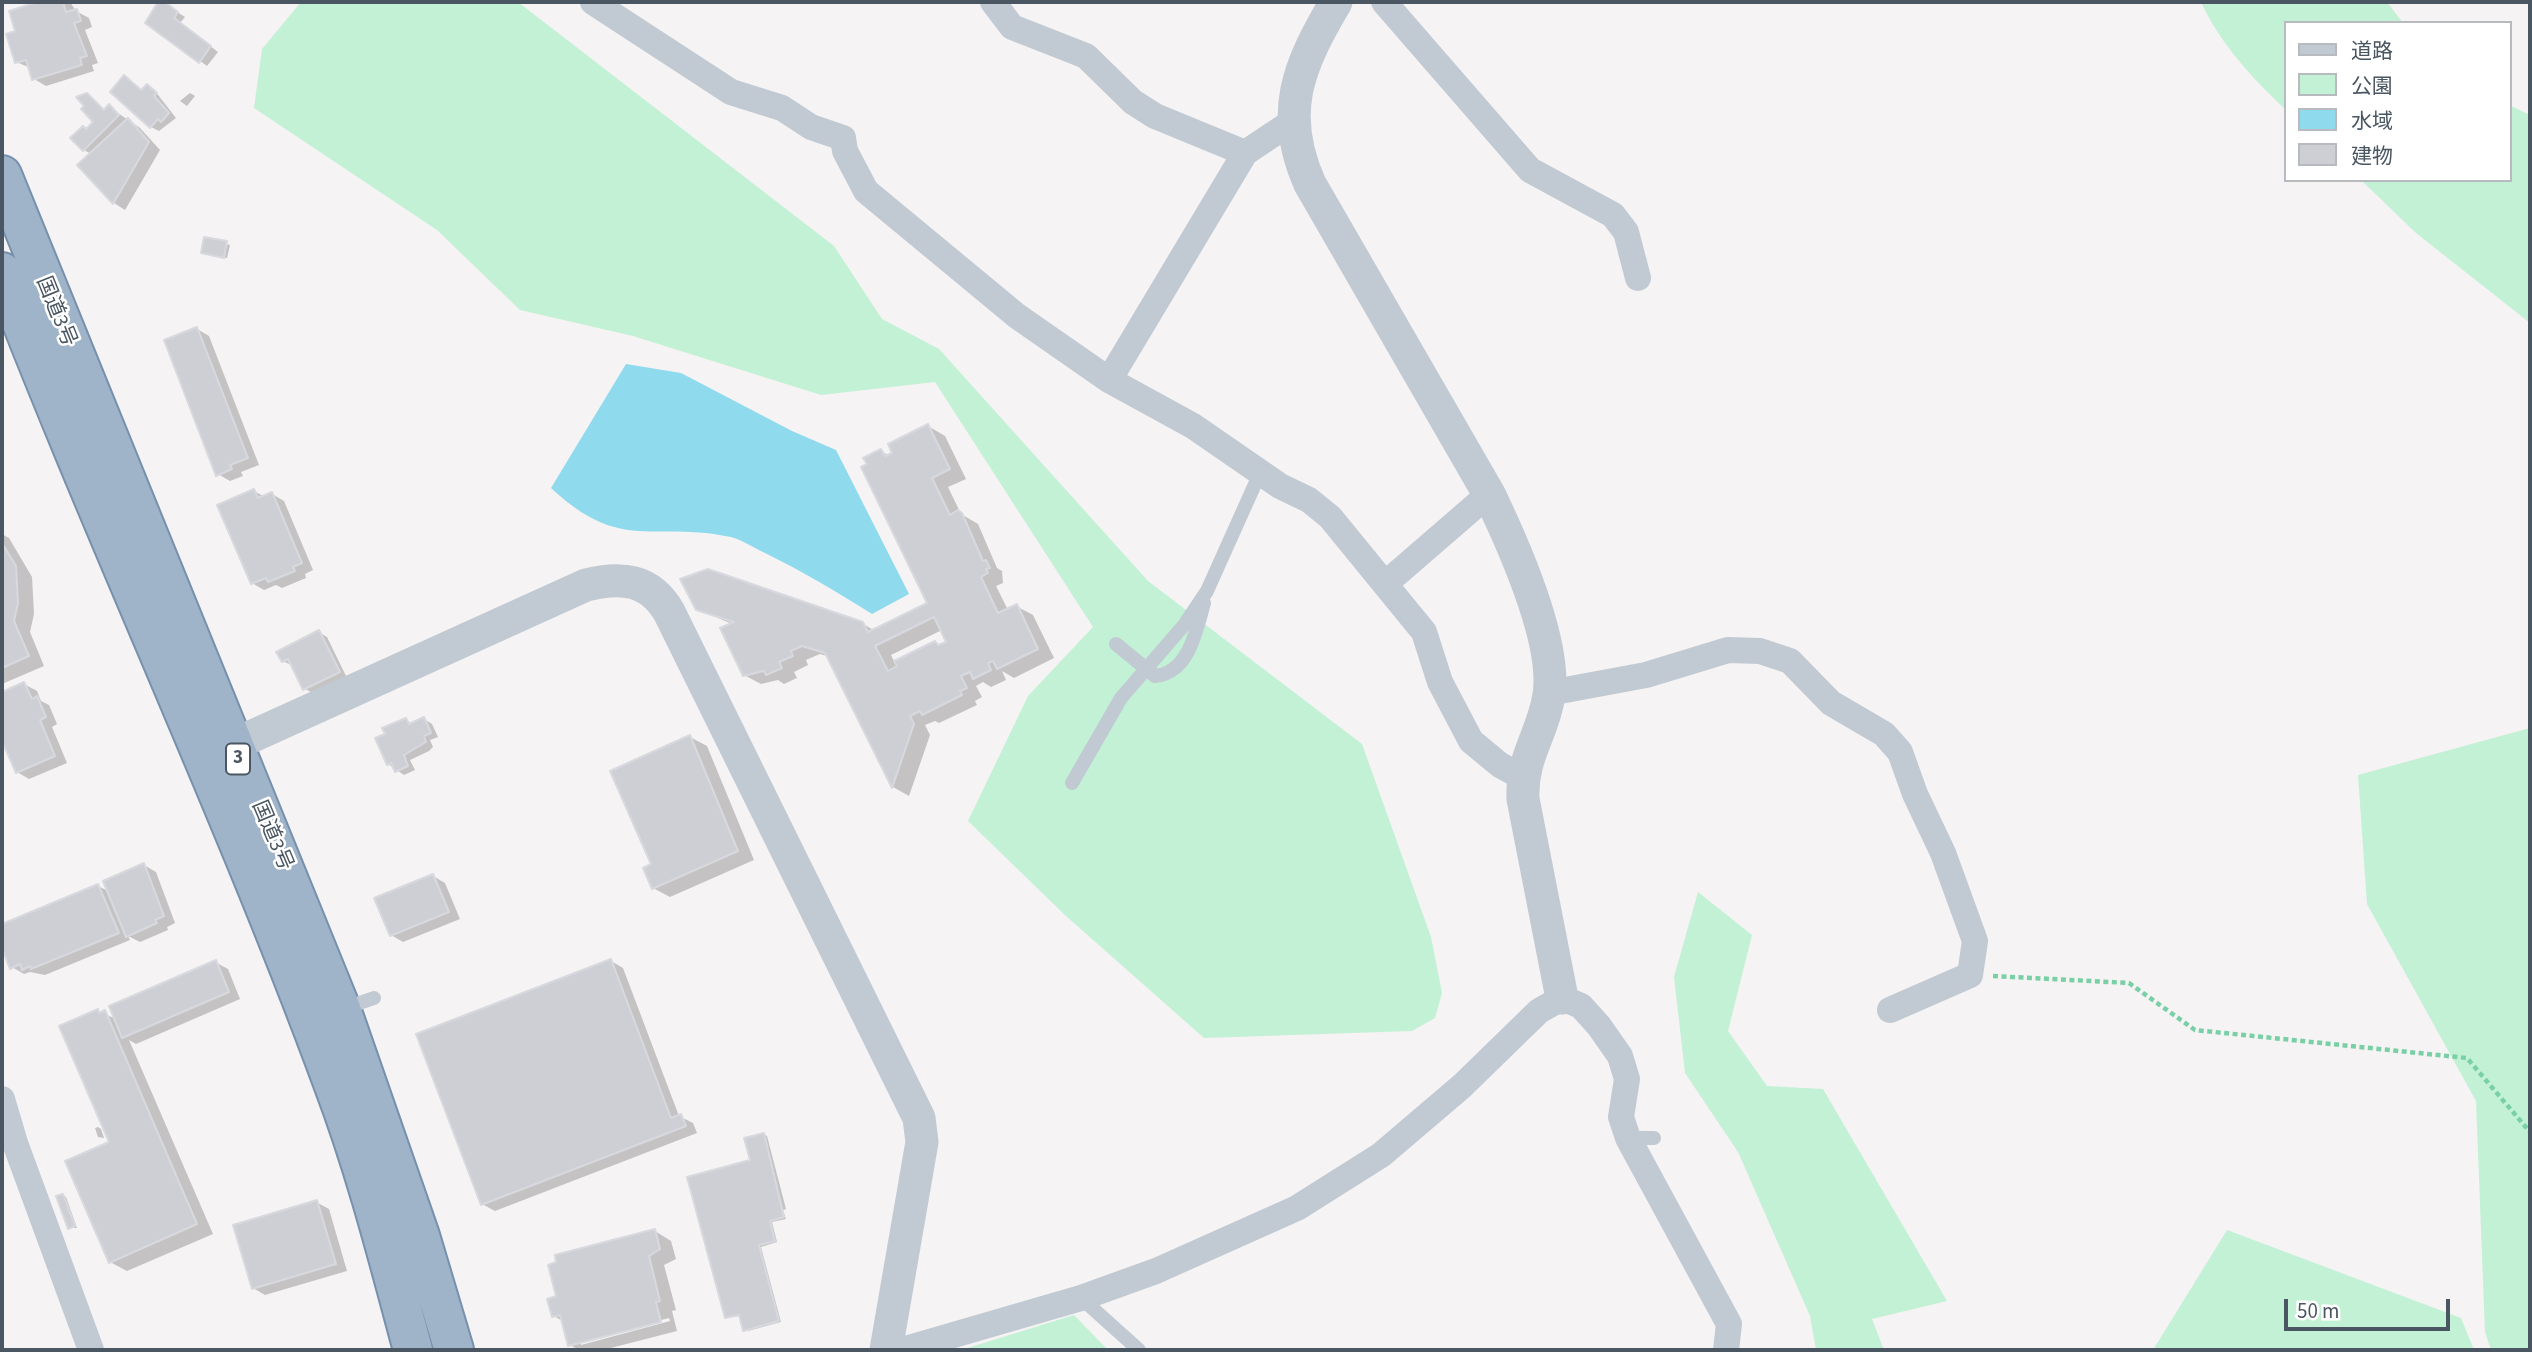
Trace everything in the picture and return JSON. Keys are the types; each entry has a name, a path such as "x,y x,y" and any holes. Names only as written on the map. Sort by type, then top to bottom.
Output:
{"highway":[{"name":"国道3号","path":"2,176 233,745 358,1004 420,1236 454,1350"},
{"name":"国道3号","path":"2,271 54,407 199,747 334,1086 386,1245 413,1350"}],"street":[{"path":"593,2 731,92 782,108 811,127 843,138 845,151 866,191 1007,308 1109,380 1193,426 1260,473 1309,500 1330,517 1424,632 1440,682 1471,741 1500,765 1522,777"},
{"path":"993,2 1012,27 1086,56 1133,102 1155,116 1245,153"},
{"path":"1336,2 1298,82 1293,121 1295,145 1310,184 1489,494 1504,525 1543,632 1549,693 1545,715 1522,777 1562,998"},
{"path":"1384,2 1530,170 1613,215 1626,232 1638,278"},
{"path":"1109,380 1245,153 1293,121"},
{"path":"1385,584 1489,494"},
{"path":"233,745 586,584 611,578 631,580 650,588 670,612 919,1118 922,1142 886,1350"},
{"path":"1549,693 1646,675 1728,650 1760,651 1790,661 1831,703 1884,734 1900,752 1915,794 1943,853 1975,941 1970,975 1890,1010"},
{"path":"1562,998 1581,1006 1620,1056 1627,1079 1622,1117 1642,1138 1729,1324 1726,1350"},
{"path":"902,1350 1081,1298 1156,1271 1297,1208 1381,1156 1462,1086 1539,1011 1562,998"},
{"path":"2,1098 15,1143 91,1350"}],"lane":[{"path":"1116,645 1155,676 1177,669 1196,631 1208,591 1260,473"},
{"path":"1072,783 1121,698 1185,624 1208,591"},
{"path":"1081,1298 1139,1350"}],"path":[{"path":"1970,975 2129,983 2195,1030 2467,1058 2530,1132"}],"green space":[{"path":"301,2 518,2 834,246 882,319 939,349 1148,581 1362,744 1431,937 1442,993 1435,1018 1412,1031 1204,1038 1066,916 968,821 1028,696 1093,627 935,382 821,395 633,336 520,310 437,230 254,108 262,49"},
{"path":"2201,2 2387,2 2401,21 2284,21 2284,108 2238,59 2208,17"},
{"path":"2511,106 2530,115 2530,323 2416,233 2363,182 2511,182"},
{"path":"2530,728 2530,1350 2491,1350 2485,1332 2476,1101 2367,904 2358,775"},
{"path":"1698,892 1752,935 1728,1031 1767,1086 1823,1089 1947,1301 1872,1319 1884,1350 1816,1350 1810,1316 1738,1152 1685,1073 1674,977"},
{"path":"2227,1230 2461,1318 2474,1350 2153,1350"},
{"path":"1074,1315 1108,1350 961,1350"}],"water":[{"path":"626,364 681,373 792,431 836,450 909,594 872,614 806,574 735,538 703,533 618,528 598,521 576,508 551,488"}],"building":[{"path":"38,2 63,2 66,12 77,9 81,21 74,23 87,56 80,58 82,65 32,80 26,60 15,63 6,34 15,31 9,11"},
{"path":"158,2 165,2 178,12 174,18 211,46 199,63 145,23"},
{"path":"124,75 141,90 147,84 157,93 154,96 169,113 161,122 158,119 150,128 110,92"},
{"path":"87,93 104,110 109,104 119,115 83,151 70,138 83,126 86,129 93,122 81,109 84,106 76,97"},
{"path":"128,118 149,142 113,204 77,165"},
{"path":"204,237 227,241 224,258 201,253"},
{"path":"197,327 248,458 230,465 232,469 216,476 164,340"},
{"path":"928,424 950,469 932,478 950,515 958,510 962,513 983,561 986,560 990,568 986,569 988,573 981,577 998,613 1017,604 1038,649 997,669 993,661 988,663 991,670 973,679 970,672 961,676 967,688 960,691 962,695 922,715 920,711 910,716 914,724 892,788 825,653 802,646 791,651 793,656 779,662 782,668 766,675 764,671 743,676 720,628 734,622 696,610 680,579 708,569 863,622 868,632 927,603 861,467 867,464 863,458 881,449 885,456 892,453 888,444","holes":["934,617 946,642 938,645 935,641 894,661 897,666 888,671 875,646"]},
{"path":"254,489 258,498 272,492 302,563 293,567 295,571 268,582 266,578 251,584 217,505"},
{"path":"2,543 16,566 18,603 14,621 29,656 2,668"},
{"path":"319,630 340,672 303,690 288,659 282,662 276,652"},
{"path":"24,682 32,699 37,696 46,717 40,720 55,756 16,773 2,741 2,692"},
{"path":"424,717 431,733 424,736 426,742 404,755 408,766 395,772 391,763 387,765 375,738 385,734 382,728 406,718 409,724"},
{"path":"690,735 738,851 652,889 643,868 651,864 610,771"},
{"path":"144,863 164,916 155,920 157,923 126,937 103,881"},
{"path":"433,874 449,912 390,936 374,898"},
{"path":"98,884 119,933 31,969 30,966 22,970 20,964 10,969 2,948 2,924"},
{"path":"611,959 671,1118 681,1114 686,1126 481,1205 416,1034"},
{"path":"216,960 229,992 122,1038 109,1006"},
{"path":"98,1009 99,1013 105,1010 197,1224 109,1263 65,1161 109,1142 59,1026"},
{"path":"764,1133 784,1217 770,1221 775,1241 759,1245 779,1321 743,1331 739,1315 725,1318 687,1177 750,1160 744,1138"},
{"path":"63,1194 75,1226 68,1229 56,1196"},
{"path":"317,1200 336,1264 252,1289 233,1225"},
{"path":"655,1229 660,1249 649,1256 660,1301 656,1302 661,1322 568,1346 560,1315 552,1317 547,1299 556,1296 548,1265 556,1262 555,1255"}]}
